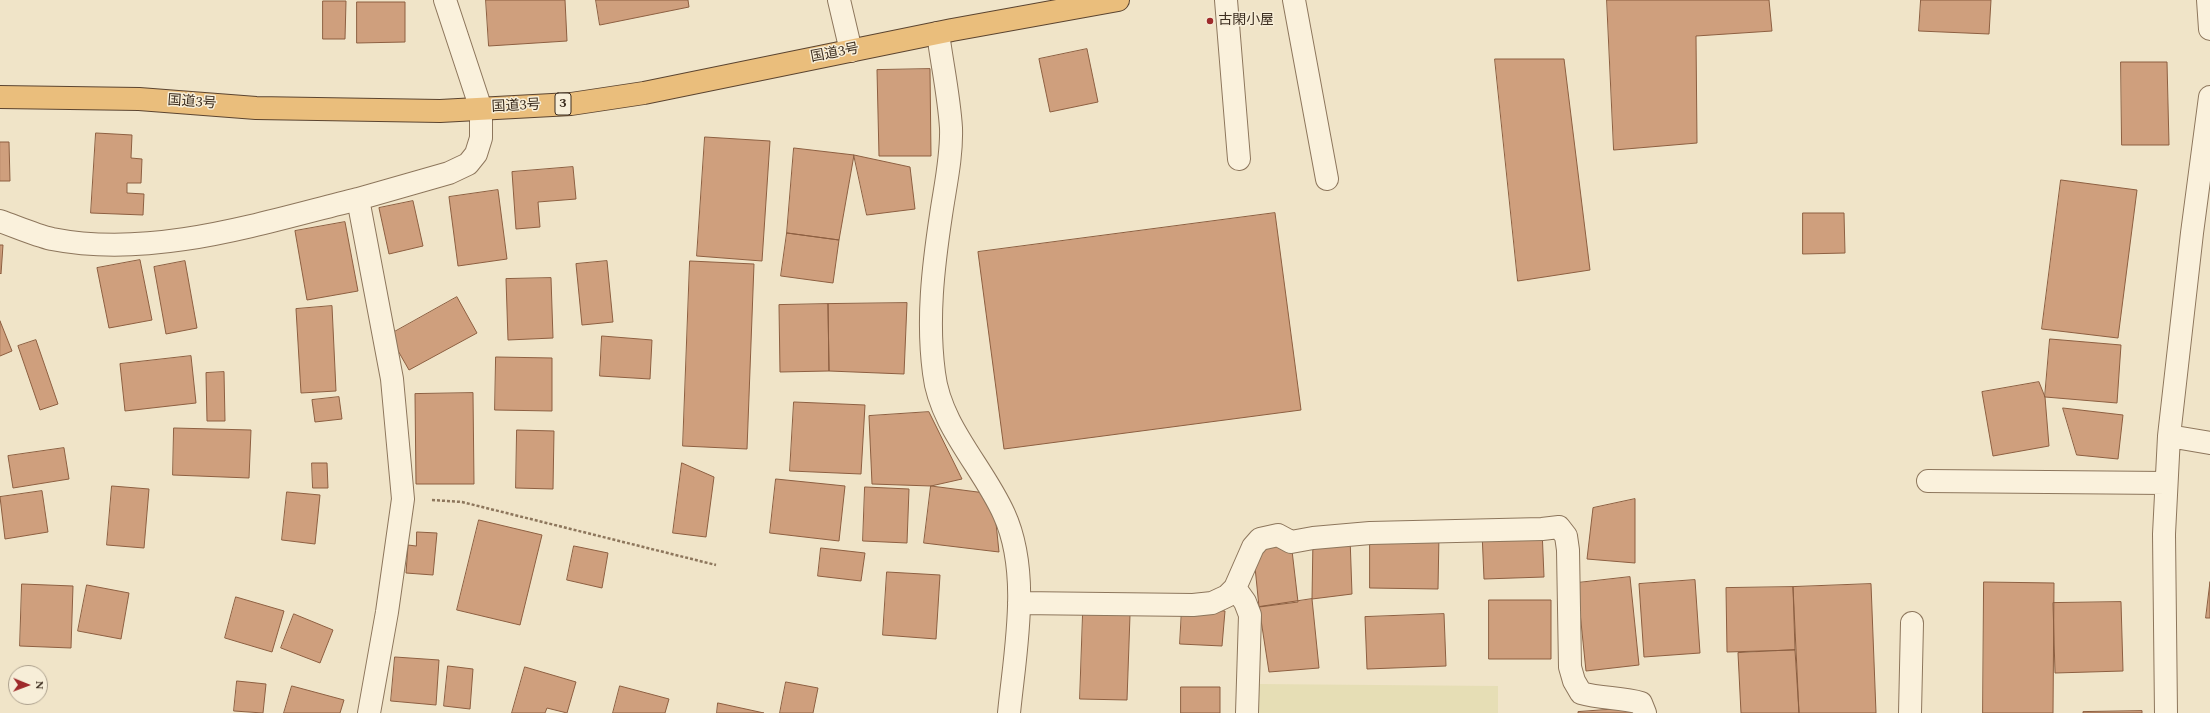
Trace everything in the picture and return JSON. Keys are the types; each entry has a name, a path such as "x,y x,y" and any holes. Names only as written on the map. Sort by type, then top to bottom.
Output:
{"highway":[{"name":"国道3号","path":"0,97 139,99 264,108 440,111 571,104 644,93 938,33 1118,0"}],"street":[{"path":"0,221 52,238 125,246 203,237 358,199 449,173 468,164 476,154 481,138 481,109 445,0"},
{"path":"839,0 851,51"},
{"path":"1226,0 1239,159"},
{"path":"1294,0 1326,179"},
{"path":"2208,0 2210,29"},
{"path":"938,33 951,128 948,172 932,275 930,324 936,393 951,424 1005,515 1013,541 1018,578 1019,603 1009,713"},
{"path":"2166,713 2164,534 2169,436 2192,233 2210,97"},
{"path":"358,199 392,379 403,499 387,612 369,713"},
{"path":"2169,436 2210,443"},
{"path":"1928,481 2166,483"},
{"path":"1019,603 1193,605 1212,603 1227,596 1236,588 1253,547 1260,539 1278,535 1292,542 1313,538 1370,533 1542,529 1559,527 1566,536 1568,550 1570,667 1574,681 1581,693 1594,697 1631,700 1641,703 1645,713"},
{"path":"1236,588 1245,602 1250,615 1247,713"},
{"path":"1910,713 1912,623"}],"path":[{"path":"403,499 462,502 716,565"}],"shaded area":[{"path":"1257,684 1498,686 1498,713 1256,713"}],"building":[{"path":"486,0 565,0 567,41 489,46"},
{"path":"596,0 688,0 689,7 600,25"},
{"path":"1607,0 1769,0 1772,31 1696,36 1697,143 1614,150"},
{"path":"1921,0 1991,0 1989,34 1919,31"},
{"path":"323,1 346,1 345,39 323,39"},
{"path":"357,2 405,2 405,42 357,43"},
{"path":"1087,49 1098,102 1050,112 1039,59"},
{"path":"1495,59 1564,59 1590,270 1518,281"},
{"path":"2121,62 2167,62 2169,145 2122,145"},
{"path":"930,69 931,156 879,156 877,70"},
{"path":"96,133 132,135 131,158 142,159 141,183 127,183 127,193 144,194 143,215 91,213"},
{"path":"705,137 770,141 762,261 697,256"},
{"path":"0,142 9,142 10,181 0,181"},
{"path":"794,148 854,155 839,240 787,233"},
{"path":"854,155 910,167 915,209 867,215"},
{"path":"573,167 576,199 538,202 540,227 516,229 512,172"},
{"path":"2061,180 2137,190 2118,338 2042,329"},
{"path":"498,190 507,259 458,266 449,197"},
{"path":"413,201 423,246 389,254 379,208"},
{"path":"1275,213 1301,410 1004,449 978,252"},
{"path":"1803,213 1844,213 1845,253 1803,254"},
{"path":"345,222 358,291 307,300 295,231"},
{"path":"787,233 839,240 833,283 781,276"},
{"path":"0,245 3,245 1,274 0,273"},
{"path":"140,260 152,320 109,328 97,268"},
{"path":"185,261 197,328 166,334 154,267"},
{"path":"607,261 613,322 582,325 576,264"},
{"path":"690,261 754,264 747,449 683,446"},
{"path":"551,278 553,338 508,340 506,279"},
{"path":"457,297 477,333 409,370 389,335"},
{"path":"907,303 904,374 829,371 828,304"},
{"path":"828,304 829,371 780,372 779,305"},
{"path":"332,306 336,391 301,393 296,309"},
{"path":"0,321 12,351 0,356"},
{"path":"602,336 652,340 650,379 600,376"},
{"path":"2050,339 2121,345 2117,403 2045,397"},
{"path":"36,340 58,404 40,410 18,346"},
{"path":"191,356 196,403 125,411 120,364"},
{"path":"496,357 552,358 552,411 495,410"},
{"path":"224,372 225,421 207,421 206,373"},
{"path":"2039,382 2045,397 2049,446 1993,456 1982,392"},
{"path":"473,393 474,484 416,484 415,394"},
{"path":"339,397 342,419 315,422 312,400"},
{"path":"794,402 865,405 861,474 790,471"},
{"path":"2063,408 2123,415 2118,459 2077,455"},
{"path":"929,412 962,479 931,486 872,484 869,416"},
{"path":"174,428 251,430 249,478 173,475"},
{"path":"517,430 554,431 553,489 516,488"},
{"path":"64,448 69,479 13,488 8,456"},
{"path":"312,463 327,463 328,488 313,488"},
{"path":"682,463 714,477 706,537 673,533"},
{"path":"776,479 845,486 839,541 770,533"},
{"path":"112,486 149,489 144,548 107,545"},
{"path":"931,486 993,494 999,552 924,543"},
{"path":"865,487 909,489 907,543 863,541"},
{"path":"42,491 48,532 5,539 0,497"},
{"path":"287,492 320,495 315,544 282,540"},
{"path":"1635,499 1635,563 1587,559 1593,508"},
{"path":"479,520 542,535 520,625 457,610"},
{"path":"1542,529 1544,577 1484,579 1482,532"},
{"path":"417,532 437,533 433,575 406,573 408,545 416,546"},
{"path":"1370,533 1439,534 1438,589 1370,588"},
{"path":"1350,537 1352,594 1312,599 1313,538"},
{"path":"1291,542 1298,602 1259,607 1253,547"},
{"path":"574,546 608,553 602,588 567,580"},
{"path":"821,548 865,553 861,581 818,576"},
{"path":"887,572 940,575 936,639 883,635"},
{"path":"1630,577 1639,665 1586,671 1577,583"},
{"path":"1695,580 1700,653 1644,657 1639,584"},
{"path":"1984,582 2054,583 2053,713 1983,713"},
{"path":"2210,582 2210,618 2206,618"},
{"path":"22,584 73,586 71,648 20,646"},
{"path":"1871,584 1876,713 1799,713 1793,587"},
{"path":"87,585 129,593 121,639 78,631"},
{"path":"1793,587 1795,650 1727,652 1726,588"},
{"path":"236,597 284,611 272,652 225,638"},
{"path":"1312,599 1319,668 1269,672 1259,607"},
{"path":"1489,600 1551,600 1551,659 1489,659"},
{"path":"2121,602 2123,671 2055,673 2053,603"},
{"path":"1182,608 1225,611 1222,646 1180,644"},
{"path":"1083,613 1130,615 1127,700 1080,699"},
{"path":"294,614 333,630 320,663 281,648"},
{"path":"1444,614 1446,666 1367,669 1365,617"},
{"path":"1795,650 1799,713 1741,713 1738,653"},
{"path":"395,657 439,660 436,705 391,701"},
{"path":"448,666 473,669 470,709 444,706"},
{"path":"525,667 576,682 567,713 547,708 545,713 512,713"},
{"path":"237,681 266,684 263,713 234,711"},
{"path":"786,682 818,688 813,713 780,713"},
{"path":"292,686 344,700 340,713 284,713"},
{"path":"620,686 669,699 665,713 613,713"},
{"path":"1181,687 1220,687 1220,713 1181,713"},
{"path":"718,703 764,713 717,713"},
{"path":"1633,708 1633,713 1578,713 1578,712"},
{"path":"2142,711 2142,713 2083,713 2083,712"}],"place":[{"name":"古閑小屋","path":"1210,21"}]}
